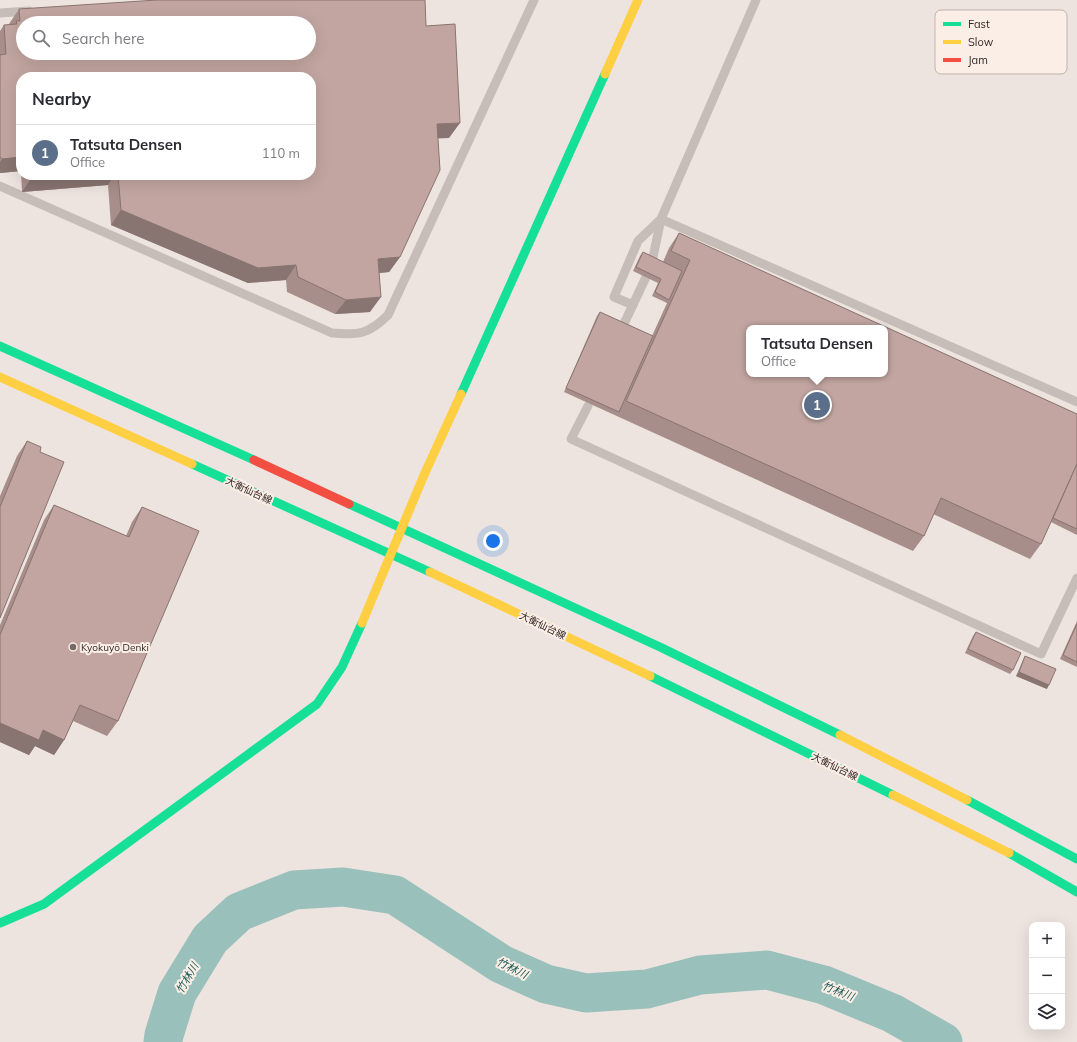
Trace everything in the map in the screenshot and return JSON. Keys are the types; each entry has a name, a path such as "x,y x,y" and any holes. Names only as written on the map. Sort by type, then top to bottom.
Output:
{"main road":[{"path":"0,923 44,904 317,704 342,667 367,612 390,555 638,0"},
{"path":"0,346 124,399 642,637 756,692 979,805 1077,859"},
{"name":"大衡仙台線","path":"0,377 126,433 390,555 449,580 985,840 1077,892"}],"lane":[{"path":"0,186 332,333 356,335 376,327 388,315 534,0"},
{"path":"652,262 661,219 756,0"},
{"path":"0,13 39,10"},
{"path":"633,305 614,297 638,241 661,219"},
{"path":"661,219 1077,402"},
{"path":"622,328 646,277"},
{"path":"588,406 571,439 1041,654 1077,578"}],"building":[{"path":"157,0 425,0 426,26 455,24 460,123 437,124 440,170 400,257 378,259 381,297 346,300 298,277 296,265 258,268 121,210 118,180 316,180 316,72 16,72 16,158 2,159 0,157 0,55 6,54 4,25 16,24 16,60 316,60 316,16 20,16 19,9"},
{"path":"679,233 881,325 746,325 746,377 888,377 888,328 1077,414 1077,464 1041,544 941,498 924,536 626,401 690,260 671,251"},
{"path":"643,252 682,271 669,300 655,292 661,279 636,267"},
{"path":"600,312 653,336 619,412 566,388"},
{"path":"27,441 41,447 40,452 64,462 0,618 0,507"},
{"path":"1077,464 1077,529 1053,518"},
{"path":"54,505 129,537 142,507 199,531 118,721 80,705 64,740 43,730 39,740 0,723 0,635"},
{"path":"1077,624 1077,662 1063,655"},
{"path":"976,632 1021,653 1013,670 968,649"},
{"path":"1025,656 1056,669 1049,685 1019,672"}],"waterway":[{"name":"竹林川","path":"163,1042 177,993 210,939 239,912 294,890 343,887 395,895 501,964 546,984 586,993 647,989 700,975 767,970 824,985 892,1013 943,1042"}],"traffic: fast":[{"path":"461,394 605,74"},
{"path":"0,346 254,460"},
{"path":"192,464 430,572"},
{"path":"349,504 660,647 840,735"},
{"path":"0,923 44,904 317,704 342,667 362,623"},
{"path":"650,676 893,795"},
{"path":"967,800 1077,859"},
{"path":"1009,853 1077,892"}],"traffic: slow":[{"path":"605,74 638,0"},
{"path":"0,377 192,464"},
{"path":"362,623 424,475 461,394"},
{"path":"430,572 650,676"},
{"path":"840,735 967,800"},
{"path":"893,795 1009,853"}],"traffic: jam":[{"path":"254,460 349,504"}],"place":[{"name":"Tatsuta Densen","path":"817,405"},
{"name":"Kyokuyō Denki","path":"73,647"}]}
